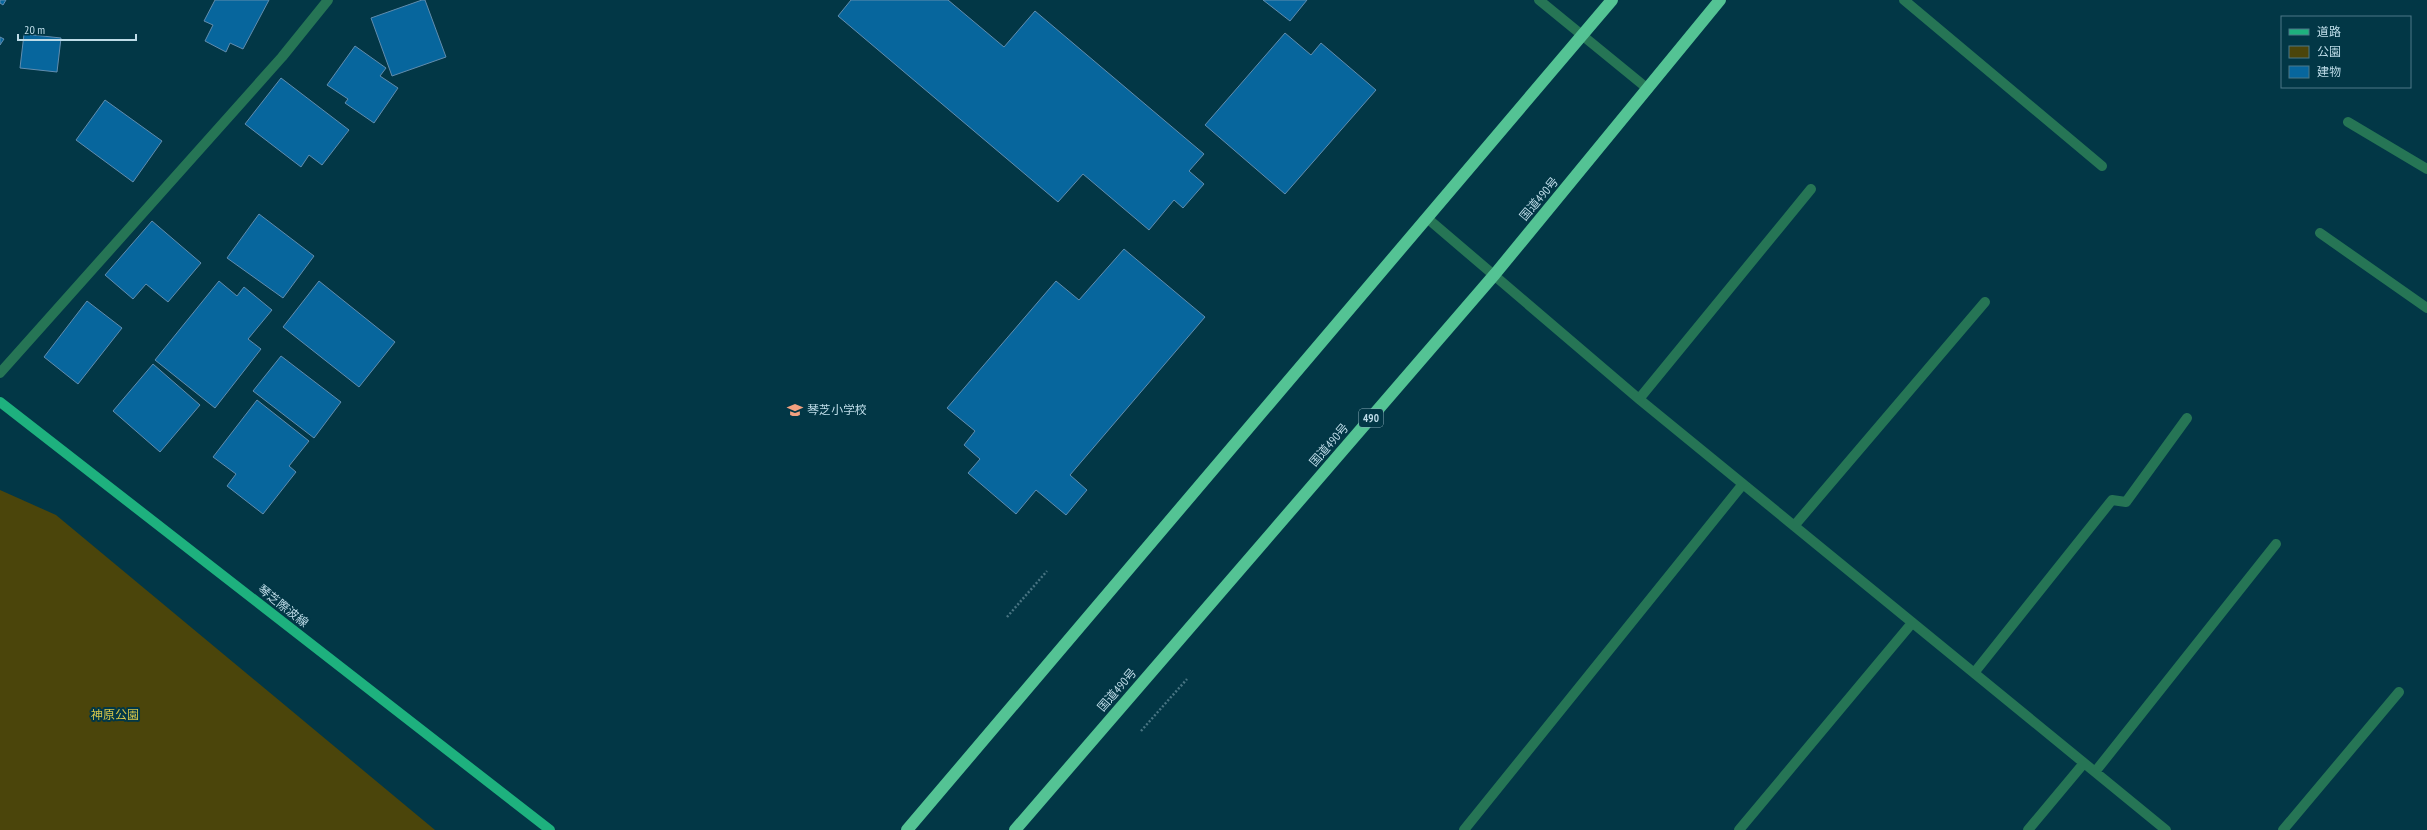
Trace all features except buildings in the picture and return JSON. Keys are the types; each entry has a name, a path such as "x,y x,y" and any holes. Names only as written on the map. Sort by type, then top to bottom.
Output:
{"highway":[{"path":"908,830 1612,0"},
{"name":"国道490号","path":"1015,830 1495,274 1720,0"}],"main road":[{"name":"琴芝際波線","path":"0,402 550,830"}],"street":[{"path":"0,373 282,57 328,0"},
{"path":"1539,0 1648,89"},
{"path":"1904,0 2102,166"},
{"path":"2348,122 2427,169"},
{"path":"1639,399 1811,189"},
{"path":"1427,218 1495,274 1639,399 2166,830"},
{"path":"2320,233 2426,306"},
{"path":"1794,526 1985,302"},
{"path":"1974,673 2112,500 2126,502 2187,418"},
{"path":"1464,830 1743,484"},
{"path":"2095,772 2276,544"},
{"path":"1739,830 1912,623"},
{"path":"2283,830 2399,692"},
{"path":"2028,830 2084,763"}],"path":[{"path":"1007,617 1047,571"},
{"path":"1141,731 1187,679"}],"green space":[{"name":"神原公園","path":"0,490 56,515 435,830 0,830"}],"place":[{"name":"琴芝小学校","path":"795,410"}]}
